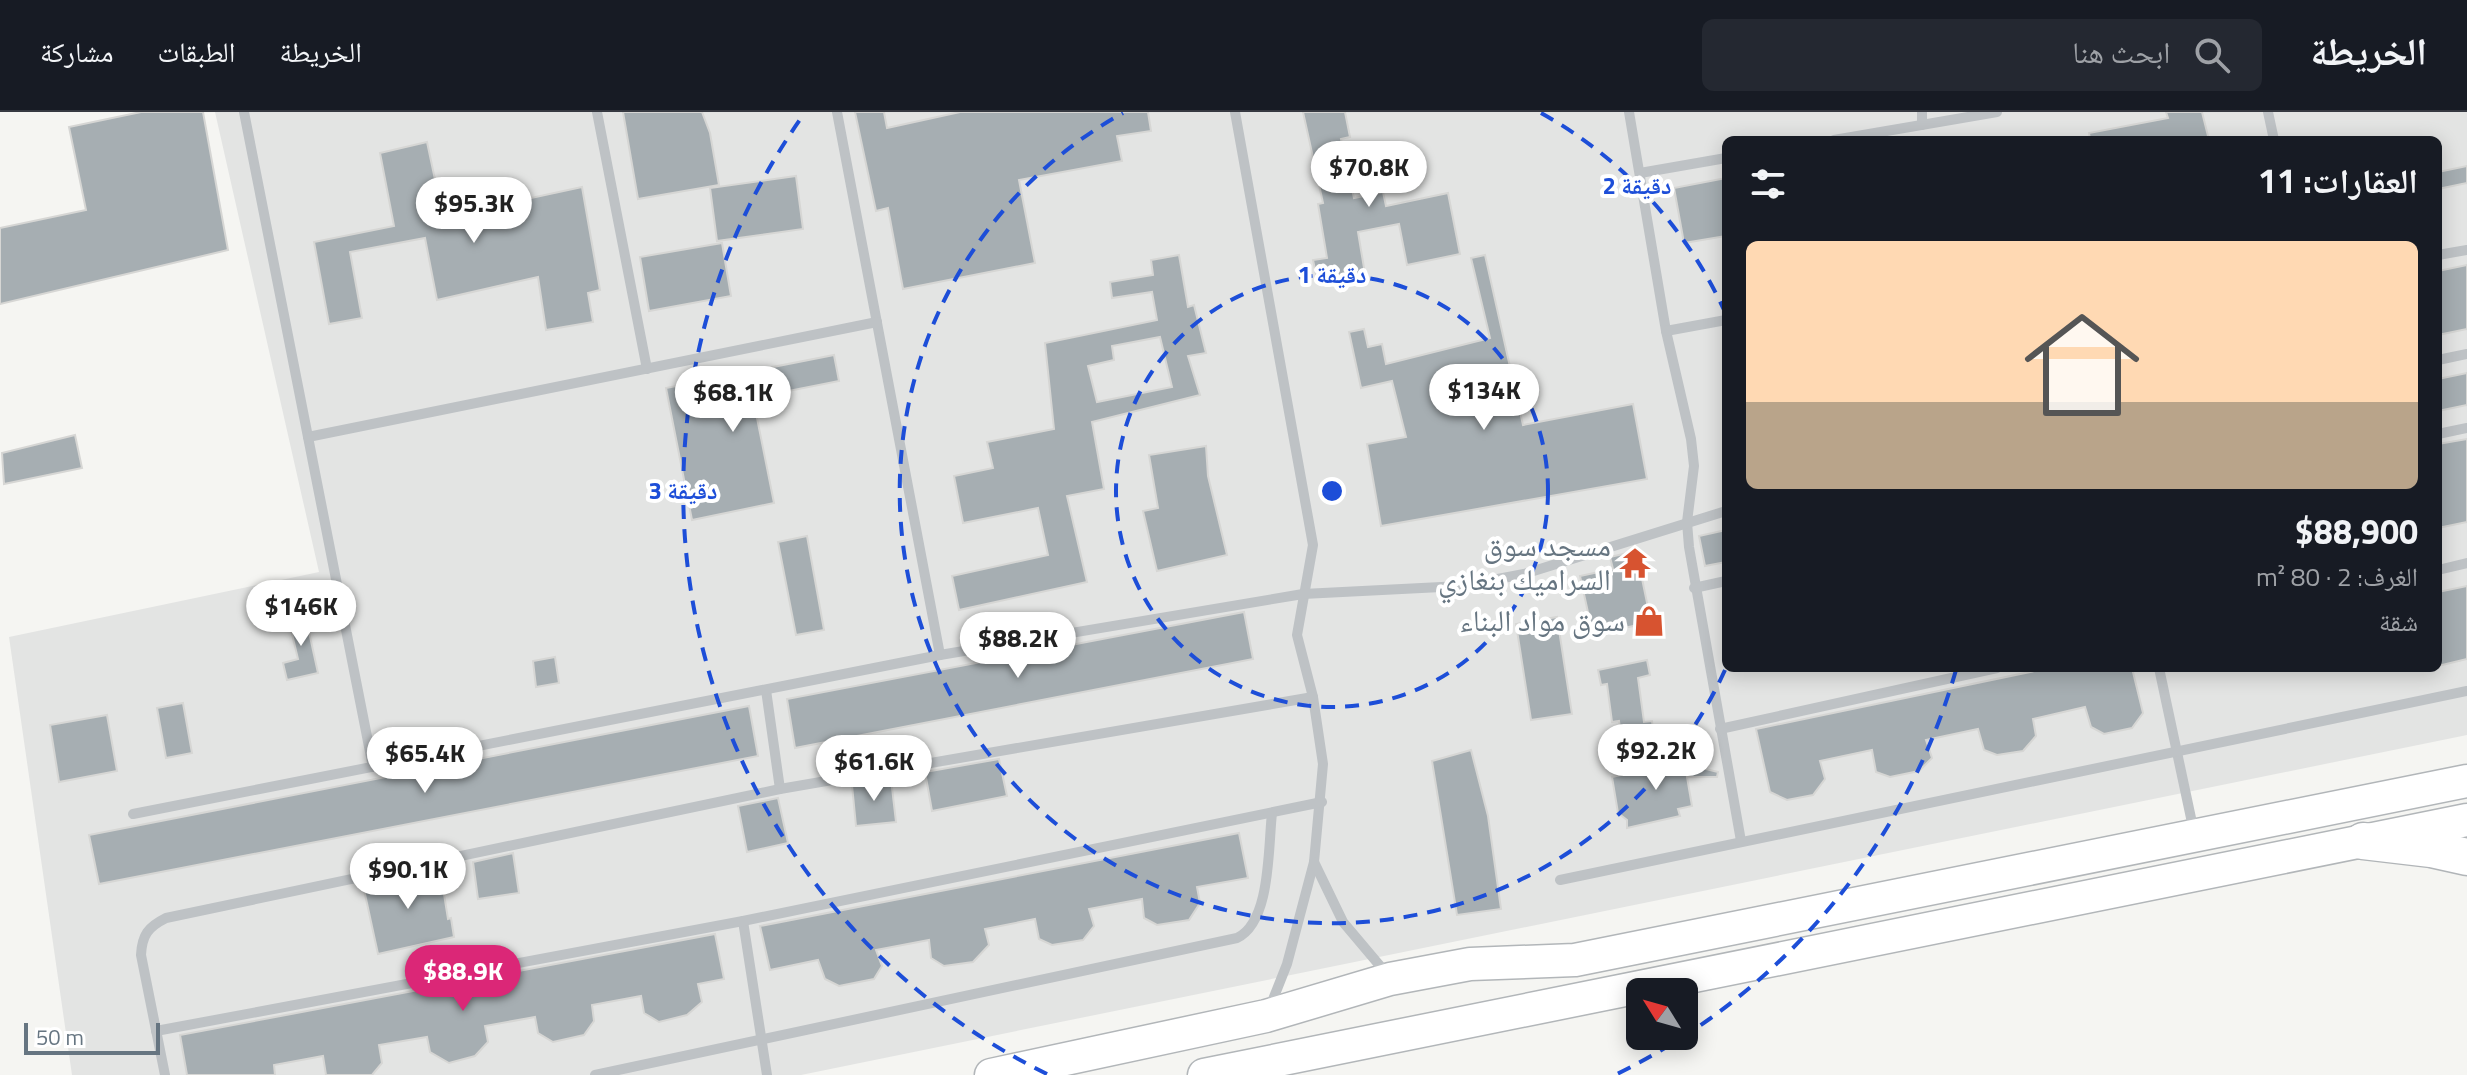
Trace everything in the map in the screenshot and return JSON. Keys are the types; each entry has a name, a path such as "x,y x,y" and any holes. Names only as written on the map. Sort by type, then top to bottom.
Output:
{"highway":[{"path":"2363,841 2431,849 2467,857"}],"main road":[{"path":"991,1075 1266,1016 1390,979 1470,964 1575,960 2467,781"},
{"path":"1204,1075 2467,820"}],"lane":[{"path":"244,112 373,767"},
{"path":"597,112 647,369"},
{"path":"837,112 940,655"},
{"path":"1235,112 1313,545 1297,635 1313,697 1323,764 1322,802 1314,862 1287,964 1266,1016"},
{"path":"1629,112 1666,331 1691,439 1694,466 1687,522 1694,588 1741,841"},
{"path":"1922,112 1922,125"},
{"path":"1857,136 1997,112"},
{"path":"2268,112 2273,136"},
{"path":"1640,173 1722,159"},
{"path":"2442,254 2467,250"},
{"path":"1666,331 1722,321"},
{"path":"308,437 877,322"},
{"path":"2442,359 2467,354"},
{"path":"2442,433 2467,428"},
{"path":"133,814 940,655 1303,594 1461,586 1524,574 1722,512"},
{"path":"2442,569 2467,563"},
{"path":"1694,588 1722,582"},
{"path":"1720,729 1979,672"},
{"path":"2160,672 2194,834"},
{"path":"766,690 780,789"},
{"path":"1560,880 2467,691"},
{"path":"165,1075 141,955 141,940 150,926 166,918 780,789 1313,697"},
{"path":"156,1031 743,921 1322,802"},
{"path":"595,1075 1237,938 1252,928 1260,913 1272,813"},
{"path":"1314,862 1343,922 1390,979"},
{"path":"743,921 767,1075"}],"shaded area":[{"path":"215,112 2467,112 2467,735 801,1075 72,1075 9,637 319,572"}],"building":[{"path":"141,112 203,112 228,250 0,304 0,228 86,210 69,127"},
{"path":"623,112 702,112 710,133 719,185 638,199"},
{"path":"855,112 884,112 887,128 960,112 1148,112 1151,131 1117,136 1122,161 1019,180 1035,263 903,289 888,208 876,211"},
{"path":"1303,112 1345,112 1350,137 1341,139 1354,198 1383,192 1386,206 1448,193 1460,254 1407,265 1399,224 1358,232 1366,280 1338,285 1336,271 1316,274 1313,260 1327,258 1318,204 1323,203"},
{"path":"2166,112 2202,112 2208,136 2089,136 2089,133 2168,118"},
{"path":"427,142 443,217 582,187 600,290 588,293 593,322 546,330 538,277 437,300 425,238 350,252 362,318 329,324 314,242 394,226 380,153"},
{"path":"2467,166 2467,183 2442,188 2442,171"},
{"path":"796,176 803,229 717,241 710,188"},
{"path":"1722,179 1722,237 1684,243 1674,188"},
{"path":"722,243 731,296 649,311 640,257"},
{"path":"1179,255 1188,307 1194,305 1206,353 1188,356 1200,395 1092,422 1104,489 1067,496 1087,582 959,610 952,576 1048,555 1038,508 963,523 954,476 993,468 987,442 1054,429 1045,343 1157,320 1152,292 1112,298 1110,282 1153,275 1151,260","holes":["1160,337 1172,387 1097,402 1088,366 1114,360 1112,346"]},
{"path":"1485,255 1523,425 1633,404 1647,479 1381,526 1367,444 1406,437 1392,381 1361,388 1349,332 1364,329 1368,347 1382,344 1386,364 1490,338 1471,258"},
{"path":"2467,265 2467,329 2442,334 2442,270"},
{"path":"834,355 839,381 753,398 774,503 692,520 666,388"},
{"path":"2467,373 2467,405 2442,410 2442,378"},
{"path":"75,435 82,468 4,484 2,453"},
{"path":"2467,439 2467,522 2442,527 2442,443"},
{"path":"1206,446 1208,476 1227,555 1157,571 1143,511 1158,508 1149,455"},
{"path":"1722,531 1722,563 1705,566 1699,536"},
{"path":"807,536 824,630 796,635 778,542"},
{"path":"1632,552 1635,567 1640,569 1651,622 1593,635 1580,576 1613,569 1610,557"},
{"path":"2467,586 2467,659 2442,665 2442,591"},
{"path":"304,609 318,673 287,680 283,663 298,659 287,613"},
{"path":"1244,612 1253,659 795,748 787,699"},
{"path":"1557,617 1572,714 1531,720 1516,624"},
{"path":"555,657 559,683 536,687 533,661"},
{"path":"1647,660 1650,675 1638,678 1644,722 1652,721 1654,738 1622,743 1619,721 1612,722 1607,684 1601,685 1598,670"},
{"path":"2030,672 2133,672 2143,713 2132,728 2104,734 2091,727 2085,707 2033,719 2036,736 2023,751 1997,755 1984,750 1978,729 1926,740 1932,758 1919,771 1890,777 1876,772 1872,750 1820,761 1825,779 1813,795 1787,800 1770,792 1756,729"},
{"path":"183,703 192,753 166,758 157,708"},
{"path":"749,706 758,756 99,884 89,835"},
{"path":"107,715 117,771 59,782 50,725"},
{"path":"1471,750 1488,816 1501,909 1457,915 1432,761"},
{"path":"999,759 1007,796 932,811 925,772"},
{"path":"1678,762 1718,772 1717,777 1687,777 1692,806 1678,809 1680,816 1627,828 1627,820 1618,813 1612,777"},
{"path":"891,779 896,822 856,826 852,785"},
{"path":"778,798 788,843 747,852 738,806"},
{"path":"1239,833 1248,878 1197,887 1200,903 1189,920 1157,925 1144,918 1142,899 1089,909 1094,926 1083,940 1052,945 1039,939 1035,919 985,929 989,945 973,962 944,966 931,958 929,940 876,950 882,966 874,979 839,986 825,979 818,960 770,970 760,926"},
{"path":"513,853 519,893 478,899 473,862"},
{"path":"440,869 454,937 378,954 363,885"},
{"path":"715,934 724,979 698,984 702,1002 687,1015 659,1022 644,1013 641,996 592,1005 594,1021 584,1035 553,1042 538,1033 535,1017 485,1026 488,1042 475,1056 449,1063 430,1052 427,1037 379,1045 382,1063 372,1075 326,1075 323,1056 274,1065 275,1075 187,1075 180,1035"}],"place":[{"name":"مسجد سوق السراميك بنغازي","path":"1635,563"},
{"name":"سوق مواد البناء","path":"1649,621"}]}
